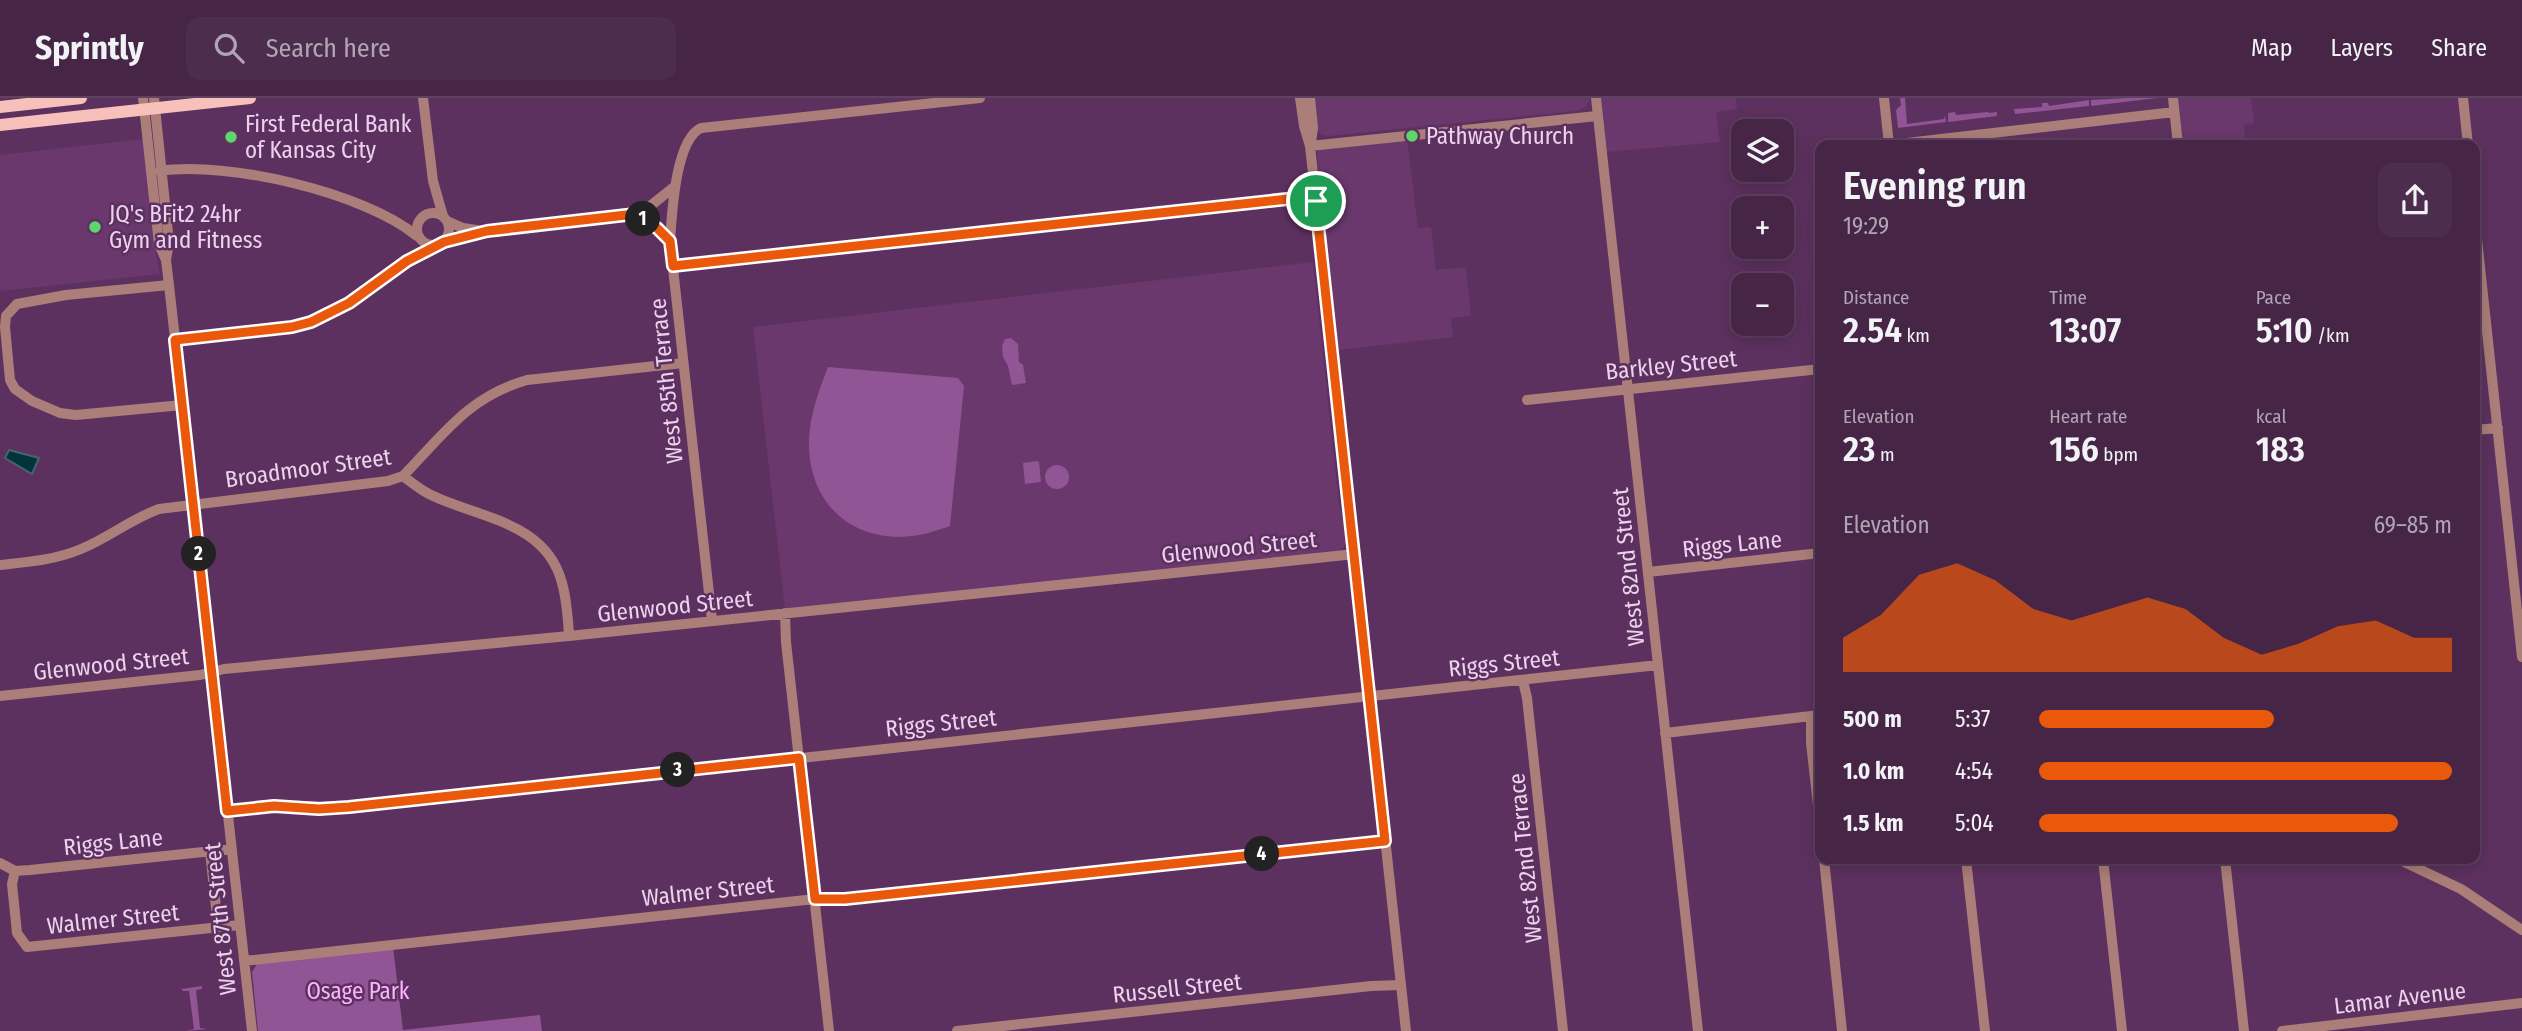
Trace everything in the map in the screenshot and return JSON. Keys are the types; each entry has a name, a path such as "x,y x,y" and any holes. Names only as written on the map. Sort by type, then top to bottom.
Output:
{"main road":[{"path":"0,107 81,98"},
{"path":"0,125 149,103 250,98"}],"street":[{"path":"407,261 418,237 418,225 431,204 433,181 424,98"},
{"name":"West 85th Terrace","path":"712,620 670,241 674,187 689,139 693,132 701,128 980,98"},
{"path":"1300,98 1304,126 1311,146"},
{"path":"1310,98 1315,196 1406,1031"},
{"name":"West 82nd Street","path":"1595,98 1698,1031"},
{"path":"1884,98 1888,140"},
{"path":"2173,98 2177,140"},
{"path":"2463,98 2467,140"},
{"name":"West 87th Street","path":"149,103 169,242 166,260 252,1031"},
{"name":"West 87th Street","path":"149,103 159,244 166,260"},
{"path":"1932,140 2174,112"},
{"path":"1311,146 1597,116"},
{"path":"160,171 195,168 285,181 317,189 391,218 426,243 440,244"},
{"path":"433,181 449,233 440,244"},
{"path":"175,340 292,327 311,322 349,303 407,261 440,244 487,231 635,214 649,207 674,187"},
{"path":"673,266 1315,196"},
{"path":"391,218 414,219 434,213 463,228 487,231"},
{"path":"635,214 657,228 670,241"},
{"path":"2480,265 2522,657"},
{"path":"169,285 66,295 17,304 6,316 10,380 15,389 33,401 60,413 88,414 182,405"},
{"name":"Broadmoor Street","path":"0,565 63,556 84,548 144,514 159,509 380,482 403,475 464,413 489,394 507,386 527,380 683,363"},
{"name":"Barkley Street","path":"1527,400 1815,370"},
{"path":"2480,430 2498,428"},
{"path":"403,475 429,494 504,522 539,544 550,558 562,582 569,636"},
{"name":"Glenwood Street","path":"0,696 1354,554"},
{"name":"Riggs Lane","path":"1648,572 1815,554"},
{"path":"785,613 830,1031"},
{"name":"Riggs Street","path":"227,811 274,806 319,809 349,807 1658,665"},
{"name":"West 82nd Terrace","path":"1523,681 1563,1031"},
{"path":"1665,733 1815,716"},
{"path":"1815,721 1811,743 1815,779"},
{"name":"Walmer Street","path":"244,961 1385,841"},
{"name":"Riggs Lane","path":"15,871 232,849"},
{"path":"210,851 218,927"},
{"path":"0,863 15,871"},
{"path":"1825,864 1842,1031"},
{"path":"1967,864 1985,1031"},
{"path":"2104,864 2122,1031"},
{"path":"2226,864 2244,1031"},
{"path":"2408,864 2461,889 2522,930"},
{"name":"Walmer Street","path":"15,871 12,884 17,933 27,947 240,925"},
{"name":"Russell Street","path":"957,1031 1401,985"},
{"name":"Lamar Avenue","path":"2282,1031 2522,1003"}],"shaded area":[{"path":"1314,98 1590,99 1586,107 1576,111 1328,136 1321,135 1317,130"},
{"path":"1599,98 1736,98 1737,109 1716,112 1720,142 1606,152"},
{"path":"2178,98 2251,98 2254,123 2244,124 2246,140 2182,140"},
{"path":"144,139 154,243 160,274 0,291 0,155"},
{"path":"1407,139 1418,228 1431,227 1436,270 1466,267 1471,316 1451,318 1453,337 1338,350 1317,154 1319,150"},
{"path":"1313,262 1339,504 1346,532 1344,547 1338,551 785,609 753,327"},
{"path":"9,450 39,458 32,474 5,458"}],"green space":[{"path":"1900,98 1905,98 1907,124 1944,119 1945,115 1946,122 1898,128 1896,110 1901,105"},
{"path":"2157,98 2091,106 2091,100"},
{"path":"2089,100 2089,106 2015,114 2014,109 2042,107 2042,103 2048,103 2049,106"},
{"path":"1955,112 1956,115 1997,112 1997,116 1948,122 1948,113"},
{"path":"1011,338 1018,344 1019,362 1023,365 1026,383 1012,385 1002,346 1005,339"},
{"path":"828,367 958,378 964,386 950,526 919,535 896,537 875,534 856,527 839,516 826,501 816,483 809,439 813,411"},
{"path":"1039,462 1041,482 1025,484 1023,463"},
{"path":"1057,465 1065,469 1069,477 1065,485 1057,489 1049,485 1045,477 1049,469"},
{"name":"Osage Park","path":"393,947 403,1030 540,1015 542,1031 258,1031 252,972 257,964"},
{"path":"202,986 202,989 196,990 200,1028 208,1029 186,1031 194,1029 189,991 181,989"}],"place":[{"name":"Pathway Church","path":"1412,136"},
{"name":"First Federal Bank of Kansas City","path":"231,137"},
{"name":"JQ's BFit2 24hr Gym and Fitness","path":"95,227"}],"route":[{"path":"1315,196 1316,201 1385,841 845,899 815,899 799,758 349,807 319,809 274,806 227,811 175,340 292,327 311,322 349,303 407,261 435,245 487,231 635,214 657,228 670,241 673,266 1315,196"}]}
